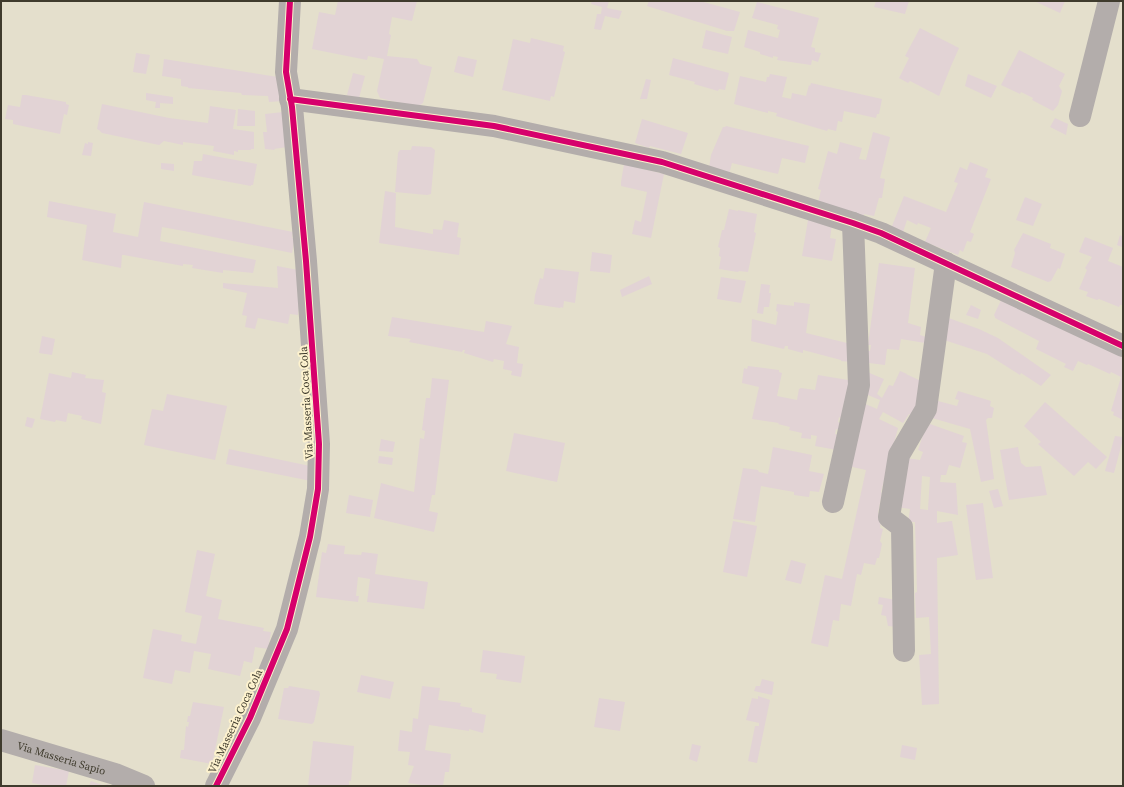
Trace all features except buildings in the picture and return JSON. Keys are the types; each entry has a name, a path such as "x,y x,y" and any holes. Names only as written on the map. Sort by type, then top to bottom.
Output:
{"street":[{"name":"Via Masseria Coca Cola","path":"216,786 250,718 287,629 310,537 318,488 320,444 314,355 290,99 286,72 290,1"},
{"path":"1080,116 1109,1"},
{"path":"290,99 494,126 662,162 881,233 1123,346"},
{"path":"833,502 859,385 853,223"},
{"path":"904,651 902,527 889,517 899,455 926,409 946,263"},
{"name":"Via Masseria Sapio","path":"1,740 115,774 144,786"}],"cycle path":[{"path":"216,786 250,718 287,629 310,537 318,489 319,444 306,261 292,107 286,72 290,1"},
{"path":"290,99 494,126 662,162 881,233 1123,346"}]}
